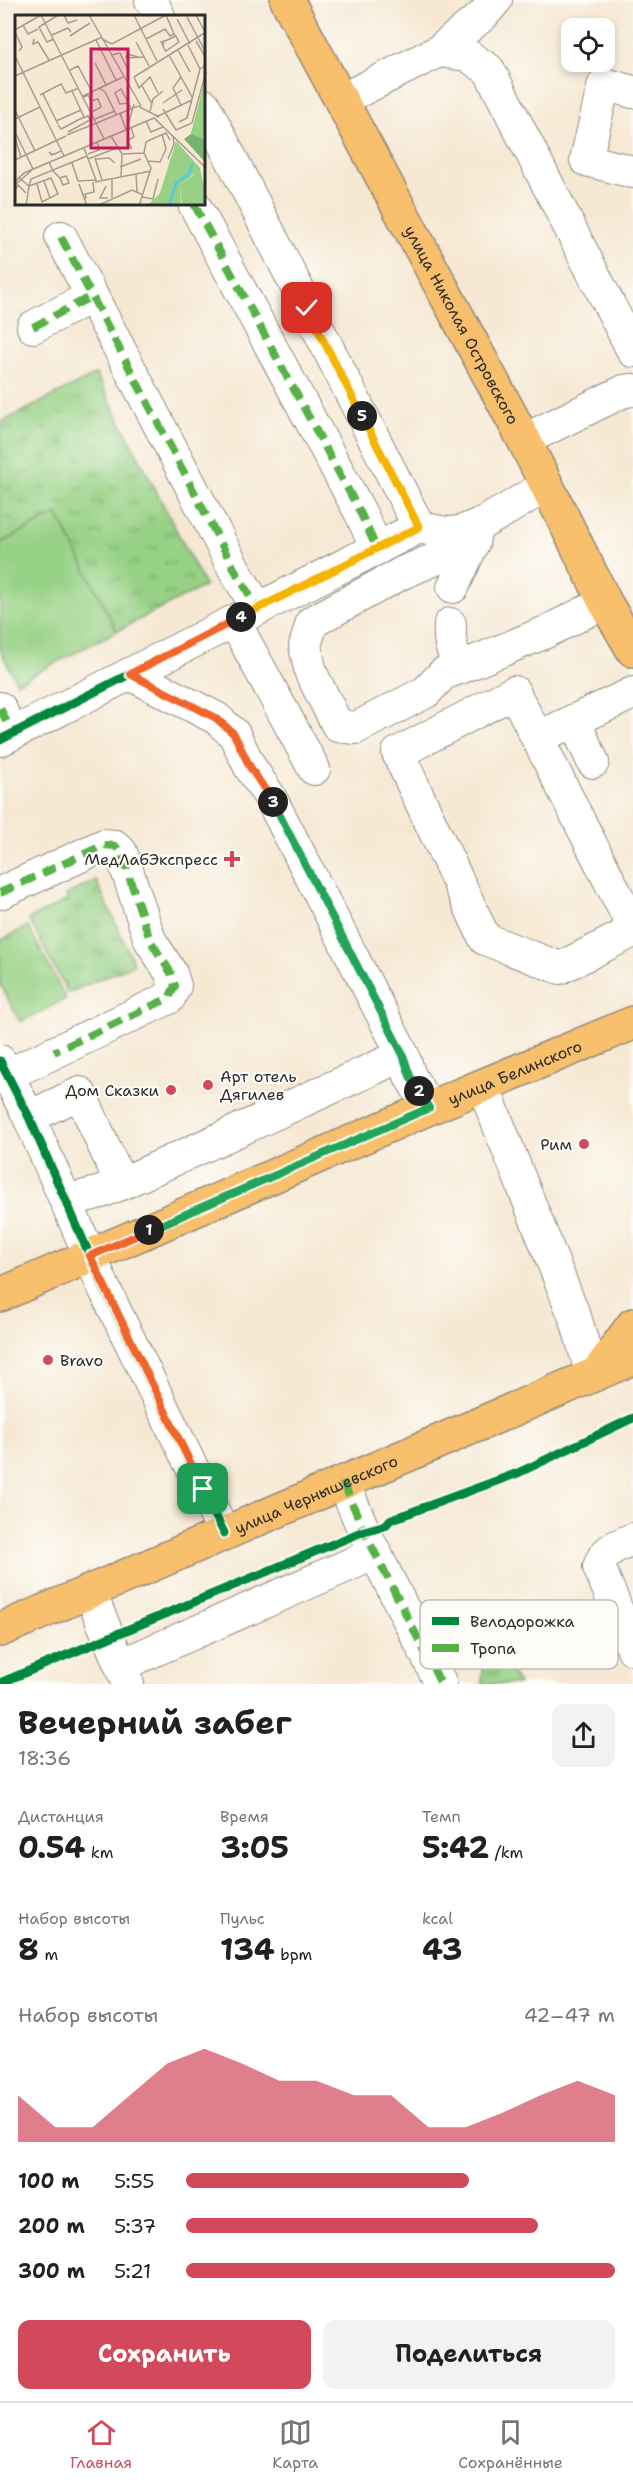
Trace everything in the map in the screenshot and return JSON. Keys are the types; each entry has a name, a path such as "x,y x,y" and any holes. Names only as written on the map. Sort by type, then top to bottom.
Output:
{"main road":[{"name":"улица Николая Островского","path":"287,0 524,440 606,602 633,650"},
{"name":"улица Белинского","path":"0,1295 429,1108 633,1023"},
{"path":"595,1373 633,1325"},
{"name":"улица Чернышевского","path":"2,1625 90,1592 633,1358"}],"street":[{"path":"151,0 158,15"},
{"path":"341,100 439,51 482,16 496,0"},
{"path":"439,51 467,55 489,70 633,351"},
{"path":"633,92 604,84 586,160 633,172"},
{"path":"206,109 419,527"},
{"path":"195,206 360,512 377,549"},
{"path":"61,237 237,574 246,615 314,769"},
{"path":"33,327 92,296"},
{"path":"524,440 624,392 633,390"},
{"path":"547,486 475,534 312,622 305,646 311,673 338,726 356,728 426,692 443,674 546,632 606,602"},
{"path":"4,727 130,674 419,527 475,534"},
{"path":"453,587 475,534"},
{"path":"450,624 449,639 452,653 462,667"},
{"path":"130,674 203,710 234,734 250,767 270,797 403,1055 410,1076 429,1108"},
{"path":"514,692 633,929 560,968 485,939 398,753 514,692"},
{"path":"537,738 633,693"},
{"path":"574,720 593,762"},
{"path":"0,893 104,845 115,846 121,852 150,940 171,973 175,986 169,998 54,1052 4,1068 90,1256 224,1533"},
{"path":"66,1201 121,1184 403,1055"},
{"path":"483,1086 595,1373"},
{"path":"28,1117 80,1093 121,1184"},
{"path":"343,1482 364,1531 420,1642"},
{"path":"613,1600 599,1567 602,1556 609,1550 633,1539"},
{"path":"90,1592 124,1675 376,1552"},
{"path":"618,1613 633,1649"},
{"path":"433,1669 440,1683"}],"green space":[{"path":"96,374 205,586 117,631 57,514 0,543 0,423"},
{"path":"57,514 117,631 17,683 0,650 0,543"},
{"path":"96,880 134,964 68,993 29,919 68,900 66,895"},
{"path":"28,926 66,999 20,1022 0,983 0,941"},
{"path":"483,1669 506,1669 519,1684 482,1684"}],"marked path":[{"path":"195,206 360,512 377,549"},
{"path":"61,237 237,574 258,609"},
{"path":"33,327 92,296"},
{"path":"130,674 203,710 234,734 250,767 270,797 350,951"},
{"path":"0,708 12,733"},
{"path":"0,893 104,845 115,846 121,852 150,940 171,973 175,986 169,998 54,1052"},
{"path":"343,1482 364,1531 420,1642"},
{"path":"433,1669 441,1684"}],"cycle path":[{"path":"0,740 419,527"},
{"path":"0,1061 29,1117 104,1288 224,1533"},
{"path":"0,1683 364,1531 386,1525 390,1520 518,1473 633,1418"}],"place":[{"name":"МедЛабЭкспресс","path":"232,859"},
{"name":"Арт отель Дягилев","path":"208,1085"},
{"name":"Дом Сказки","path":"171,1090"},
{"name":"Рим","path":"584,1144"},
{"name":"Bravo","path":"48,1360"}],"route":[{"path":"203,1489 90,1256 429,1108 410,1076 403,1055 270,797 250,767 234,734 203,710 130,674 419,527 307,308"}]}
